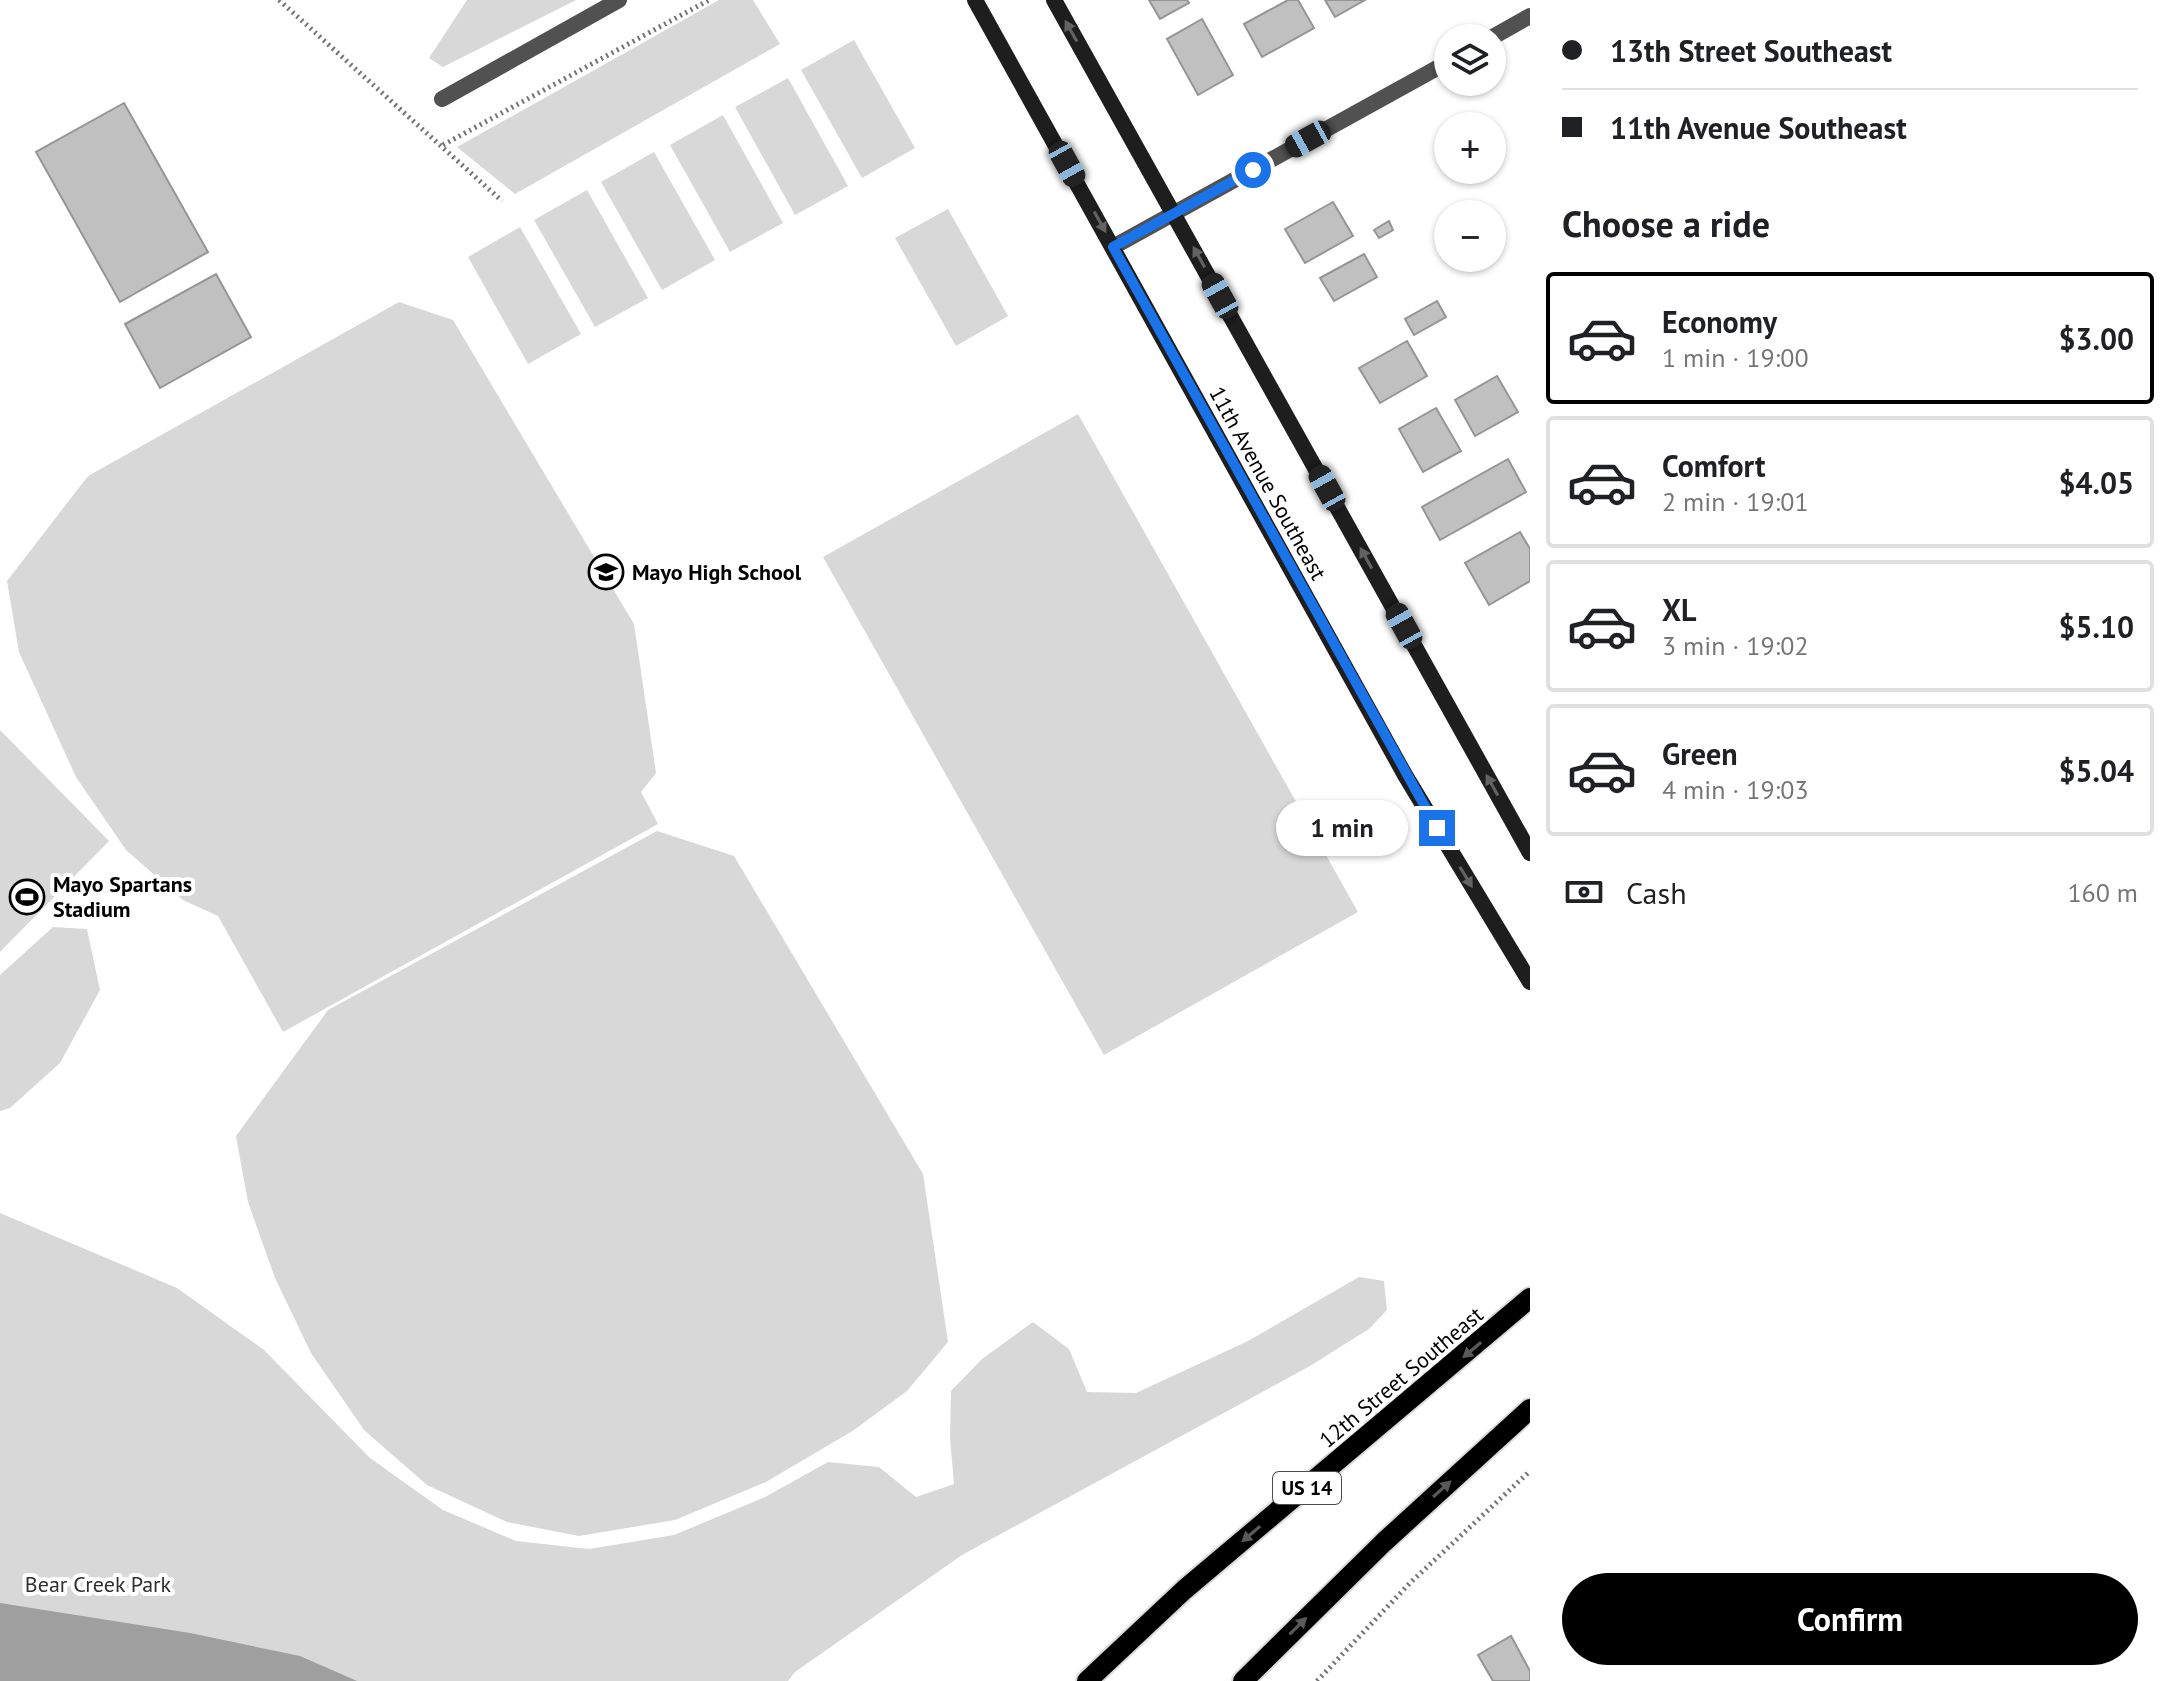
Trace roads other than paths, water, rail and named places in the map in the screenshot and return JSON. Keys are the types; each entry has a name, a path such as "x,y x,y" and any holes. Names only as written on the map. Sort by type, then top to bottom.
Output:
{"main road":[{"name":"11th Avenue Southeast","path":"975,0 1405,775 1530,982"},
{"path":"1054,0 1530,853"},
{"name":"12th Street Southeast","path":"1087,1681 1184,1590 1530,1298"},
{"path":"1243,1681 1384,1542 1530,1409"}],"street":[{"path":"442,99 619,0"},
{"path":"1506,30 1530,16"},
{"path":"1113,247 1434,70"}],"place":[{"name":"Mayo High School","path":"606,572"},
{"name":"Mayo Spartans Stadium","path":"27,897"}],"park label":[{"name":"Bear Creek Park","path":"98,1584"}]}
